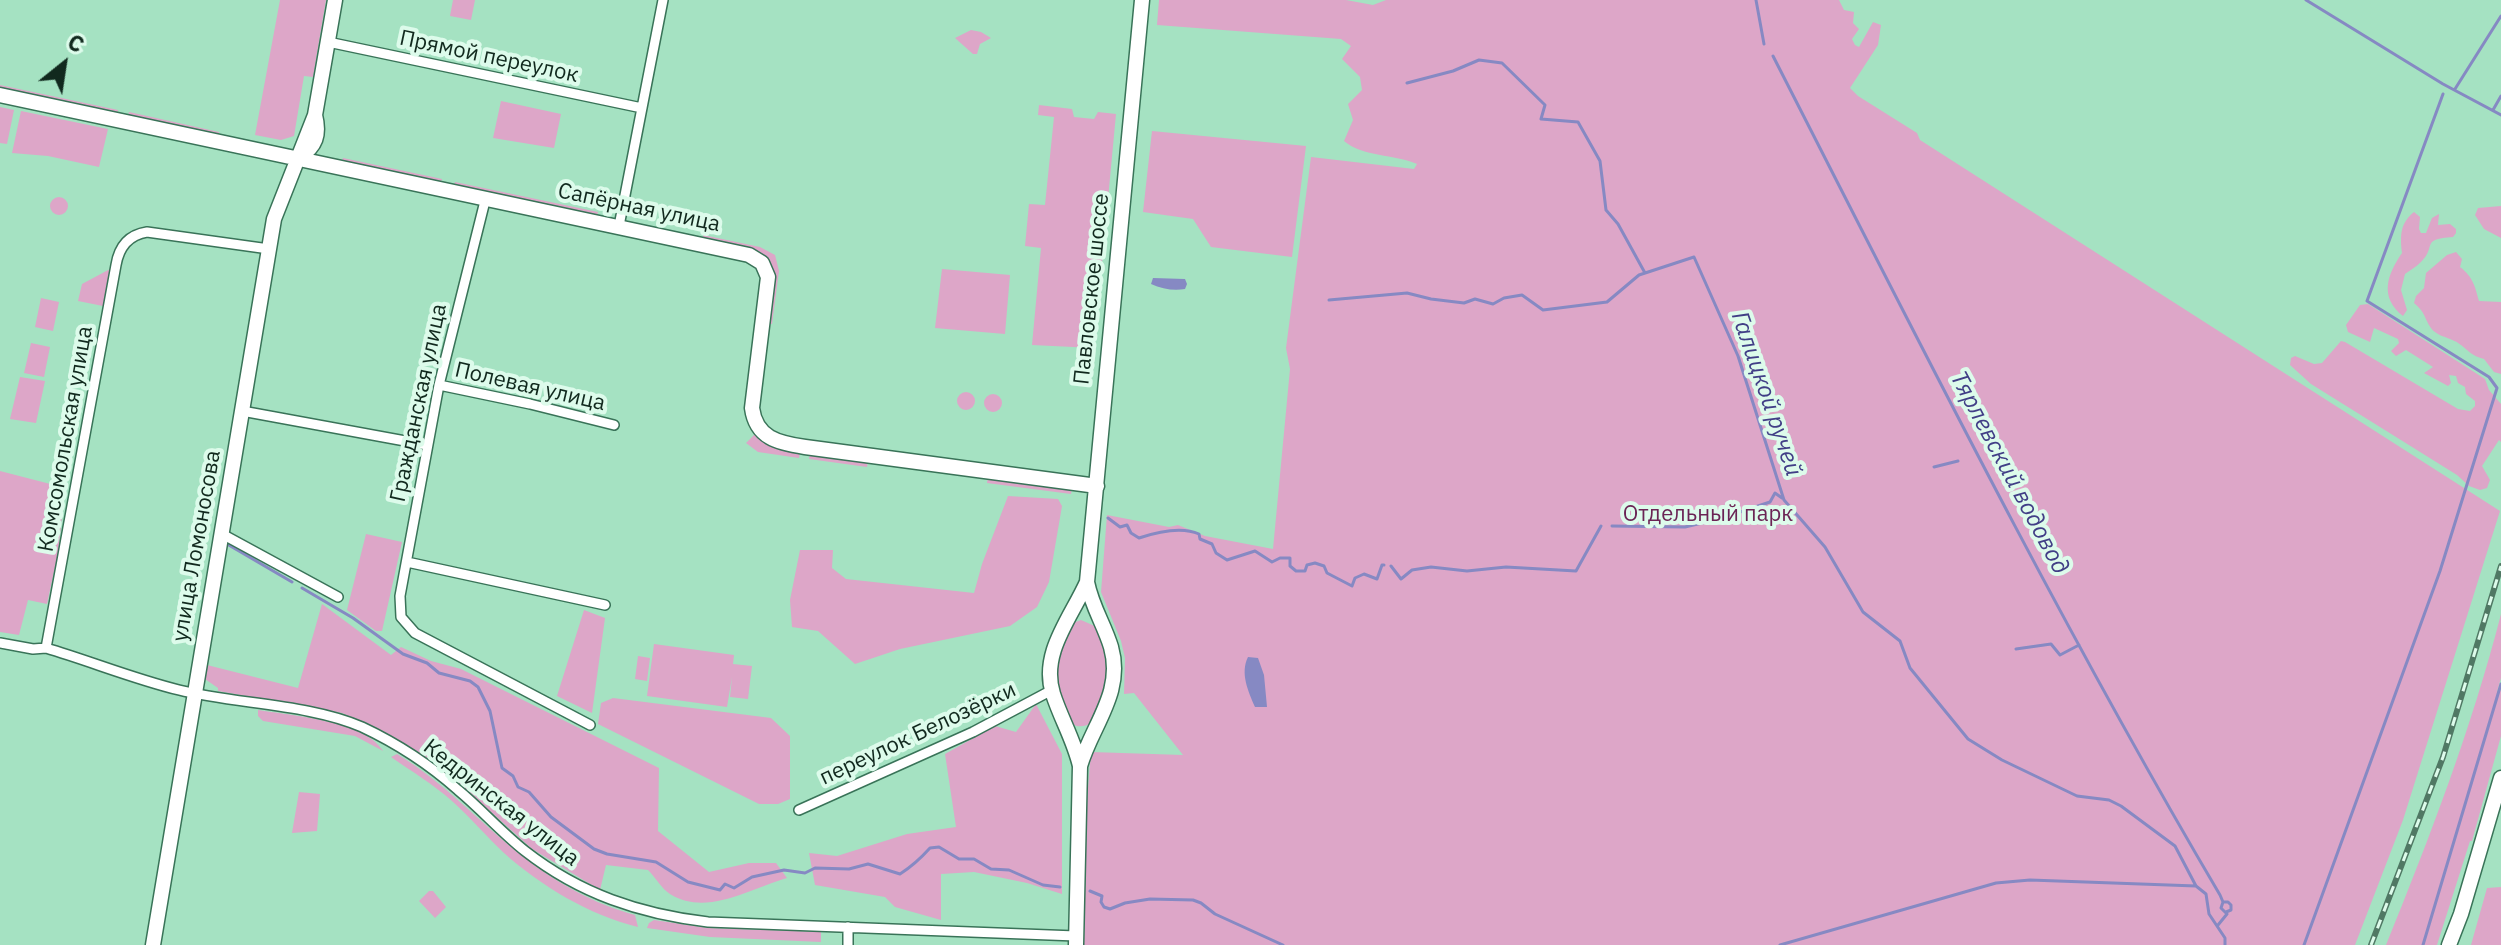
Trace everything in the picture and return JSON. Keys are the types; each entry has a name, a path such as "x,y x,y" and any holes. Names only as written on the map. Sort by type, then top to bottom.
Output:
{"street":[{"name":"улица Ломоносова","path":"153,945 269,249 277,209 292,170 315,142 318,128 315,115 335,0"},
{"path":"619,226 663,0"},
{"name":"Павловское шоссе","path":"1096,727 1105,712 1114,684 1113,655 1091,604 1087,582 1142,0"},
{"name":"Прямой переулок","path":"328,42 642,108"},
{"name":"Сапёрная улица","path":"0,95 754,257 762,263 768,281 752,408 758,428 773,440 805,447 1097,486"},
{"name":"Гражданская улица","path":"486,197 439,385 399,602 401,617 415,633 590,725"},
{"name":"Комсомольская улица","path":"46,648 117,257 128,240 147,232 269,249"},
{"name":"Полевая улица","path":"439,385 614,425"},
{"path":"242,411 427,445"},
{"path":"222,534 338,597"},
{"path":"407,562 605,605"},
{"name":"Павловское шоссе","path":"1052,690 1052,653 1087,582"},
{"path":"1067,622 1083,617 1100,623"},
{"path":"0,643 46,648"},
{"name":"Кедринская улица","path":"46,648 195,693 322,715 365,729 408,752 442,777 536,859 586,890 625,907 708,922 1076,941"},
{"path":"1052,690 1080,766 1076,941"},
{"name":"переулок Белозёрки","path":"799,810 961,737 1052,690"},
{"path":"1068,729 1096,727 1080,766"},
{"path":"2451,941 2501,778"},
{"path":"848,927 848,945"}],"green space":[{"path":"280,0 326,0 313,77 304,76 294,136 281,140 255,135"},
{"path":"453,0 475,0 471,20 450,16"},
{"name":"Отдельный парк","path":"1159,0 1346,0 1373,5 1386,0 1839,0 1844,10 1854,12 1853,23 1859,29 1852,39 1855,45 1859,47 1873,22 1881,25 1878,45 1850,88 1858,96 1917,133 1920,140 2500,511 2403,820 2355,945 1084,945 1086,812 1091,752 1183,755 1134,693 1124,694 1125,658 1101,592 1107,515 1169,527 1178,525 1205,536 1273,549 1290,369 1286,348 1311,157 1414,169 1417,164 1369,153 1344,141 1353,120 1348,104 1362,90 1360,77 1342,59 1351,46 1341,39 1157,25"},
{"path":"971,30 991,38 980,44 977,54 955,38"},
{"path":"0,85 118,110 117,113 0,88"},
{"path":"501,101 561,114 554,148 493,138"},
{"path":"1039,105 1072,109 1074,117 1094,119 1098,112 1116,114 1094,348 1032,345 1041,248 1025,246 1029,204 1045,205 1054,117 1038,115"},
{"path":"0,107 14,110 7,144 0,143"},
{"path":"21,111 108,129 99,167 48,156 12,153"},
{"path":"129,112 219,132 219,135 128,116"},
{"path":"1152,131 1306,146 1292,257 1211,247 1193,219 1143,212"},
{"path":"343,158 442,179 441,182 342,161"},
{"path":"455,182 598,212 597,216 454,185"},
{"path":"55,197 63,197 68,206 66,213 55,215 50,210 50,202"},
{"path":"2501,206 2501,238 2484,229 2475,215 2478,208"},
{"path":"2414,212 2420,217 2421,233 2426,233 2432,218 2439,214 2438,225 2450,224 2456,233 2453,237 2433,242 2421,262 2405,274 2401,290 2407,310 2403,316 2391,301 2388,286 2392,269 2402,253 2404,225"},
{"path":"703,235 760,247 775,255 779,271 772,324 768,324 771,267 766,258 745,247 703,238"},
{"path":"2456,252 2462,259 2460,267 2473,282 2479,301 2501,302 2501,374 2494,372 2484,359 2435,332 2414,303 2424,288 2426,273 2447,255"},
{"path":"110,269 103,306 78,301 82,284"},
{"path":"942,269 1010,275 1005,334 935,328"},
{"path":"41,298 59,302 53,331 35,327"},
{"path":"2368,304 2485,379 2489,390 2501,404 2501,442 2499,440 2482,466 2490,480 2487,488 2480,490 2469,486 2457,475 2311,384 2290,365 2291,358 2295,356 2314,364 2322,363 2341,341 2458,409 2470,411 2475,406 2475,401 2466,394 2465,387 2458,383 2456,376 2449,375 2451,383 2448,386 2424,373 2433,367 2406,350 2396,356 2391,351 2399,343 2398,339 2374,328 2370,342 2348,332 2346,325 2360,305"},
{"path":"31,343 50,347 44,377 24,373"},
{"path":"20,377 45,381 36,423 10,419"},
{"path":"966,392 975,401 966,410 957,401"},
{"path":"993,394 1002,403 993,412 984,403"},
{"path":"755,434 776,448 800,452 799,458 758,452 746,443"},
{"path":"810,453 868,461 867,467 809,459"},
{"path":"0,471 58,486 55,504 63,507 58,553 47,604 28,600 19,635 0,632"},
{"path":"988,477 1072,488 1071,494 987,483"},
{"path":"1008,496 1058,499 1062,506 1049,582 1037,607 1010,626 900,649 855,664 818,631 792,627 790,600 800,550 833,550 832,568 846,579 974,593"},
{"path":"366,534 402,542 382,631 376,631 347,610"},
{"path":"322,604 391,655 401,647 431,661 461,669 659,768 658,831 709,872 749,863 776,863 787,878 729,898 699,903 670,894 648,870 606,865 600,890 532,849 431,760 379,730 342,713 218,691 205,679 207,665 298,688"},
{"path":"584,610 605,618 592,713 557,696"},
{"path":"2501,614 2501,678 2497,692 2501,690 2501,736 2472,841 2437,945 2386,945 2449,781"},
{"path":"1081,620 1097,627 1106,655 1107,675 1093,722 1081,726 1072,723 1065,715 1056,673 1061,643 1073,623"},
{"path":"654,644 734,655 733,664 752,666 748,699 730,697 732,677 727,707 647,696"},
{"path":"638,656 650,658 647,681 635,679"},
{"path":"613,698 771,718 790,736 790,799 778,804 759,804 598,724 601,703"},
{"path":"1036,704 1062,754 1062,894 974,872 941,874 941,920 895,907 885,897 815,885 809,853 837,856 907,834 956,827 945,754 995,726 1016,732"},
{"path":"258,710 344,726 374,741 383,751 355,736 263,721 258,716"},
{"path":"397,754 430,777 534,865 590,898 635,915 638,927 584,907 534,877 504,853 445,795 391,757"},
{"path":"299,792 320,794 317,831 292,833"},
{"path":"2501,887 2501,945 2471,945 2487,888"},
{"path":"433,891 446,907 435,918 419,901"},
{"path":"654,920 708,928 821,932 821,942 710,937 647,928"}],"water":[{"path":"1153,278 1185,279 1187,284 1185,289 1168,289 1151,284"},
{"path":"1248,657 1258,658 1264,675 1267,707 1255,707 1250,695 1245,676"}],"waterway":[{"name":"Тярлевский водовод","path":"1756,0 1764,44"},
{"path":"2306,0 2443,84 2501,115"},
{"path":"2455,89 2501,16"},
{"name":"Тярлевский водовод","path":"1773,56 2046,584 2220,895 2223,902 2221,908 2227,914 2218,925"},
{"name":"Галицкой ручей","path":"1407,83 1453,71 1479,60 1502,63 1545,105 1541,119 1578,122 1600,161 1606,210 1618,224 1645,273"},
{"path":"2304,945 2440,571 2497,388 2489,377 2367,301 2443,94"},
{"path":"2493,110 2501,96"},
{"name":"Галицкой ручей","path":"1329,300 1407,293 1431,299 1464,303 1475,299 1493,304 1504,298 1522,295 1543,310 1607,302 1639,275 1694,257 1738,356 1784,500 1825,547 1863,612 1900,641 1910,668 1968,739 2002,760 2077,796 2109,800 2121,806 2175,846 2196,886"},
{"path":"1934,467 1958,461"},
{"path":"1612,526 1685,527 1770,502 1775,493 1782,498"},
{"path":"1108,518 1120,527 1127,525 1131,533 1139,538 1177,530 1199,534 1200,539 1212,544 1216,553 1227,560 1255,551 1272,562 1290,558 1290,566 1296,571 1305,571 1307,565 1315,563 1352,586 1355,578 1364,574 1377,579 1384,565"},
{"path":"1391,566 1401,579 1412,570 1431,567 1467,571 1506,567 1576,571 1601,526"},
{"path":"227,544 292,582"},
{"path":"302,588 353,618 403,654 427,663 439,673 470,681 478,687 490,711 502,768 551,817 594,849 656,862 688,882 720,890 725,884 734,888 752,877 784,870 805,873 815,868 849,869 868,864 900,874 930,848 939,847 959,859 974,859 991,869 1009,870 1043,885 1060,887"},
{"path":"2016,649 2051,644 2060,655 2079,645"},
{"path":"2423,945 2501,684"},
{"path":"1780,945 1996,883 2030,880 2196,886 2206,894 2209,914 2225,938 2225,945"},
{"path":"1090,891 1102,896 1104,907 1110,909 1150,899 1193,900 1215,914 1283,945"},
{"name":"Тярлевский водовод","path":"2223,902 2231,905 2231,910 2226,912"}],"railway":[{"path":"2371,945 2443,757 2501,566"}]}
